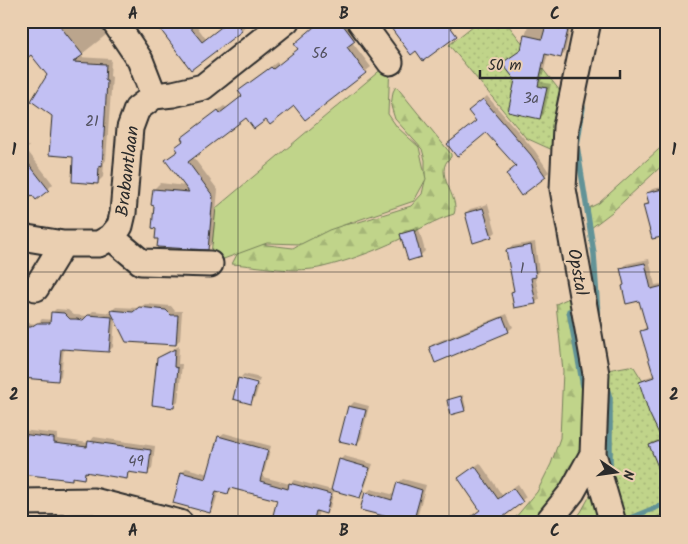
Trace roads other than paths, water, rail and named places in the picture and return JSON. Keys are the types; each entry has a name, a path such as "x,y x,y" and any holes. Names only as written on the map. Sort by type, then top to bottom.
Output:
{"street":[{"path":"114,21 140,60 154,96 203,87 286,21"},
{"path":"360,21 390,62"},
{"name":"Opstal","path":"588,21 566,127 563,189 596,374 593,454 613,523"},
{"name":"Brabantlaan","path":"21,237 63,244 99,244 111,237 120,226 123,213 130,128 137,109 154,96"},
{"path":"111,237 141,262 210,264"},
{"path":"36,288 63,244"},
{"path":"547,523 572,492 593,454"},
{"path":"21,502 94,502 180,523"}],"waterway":[{"path":"583,107 577,146 594,254 598,316"},
{"path":"569,311 583,386 590,386"},
{"path":"606,385 610,398 610,473"},
{"path":"621,518 623,521 667,503"}]}
